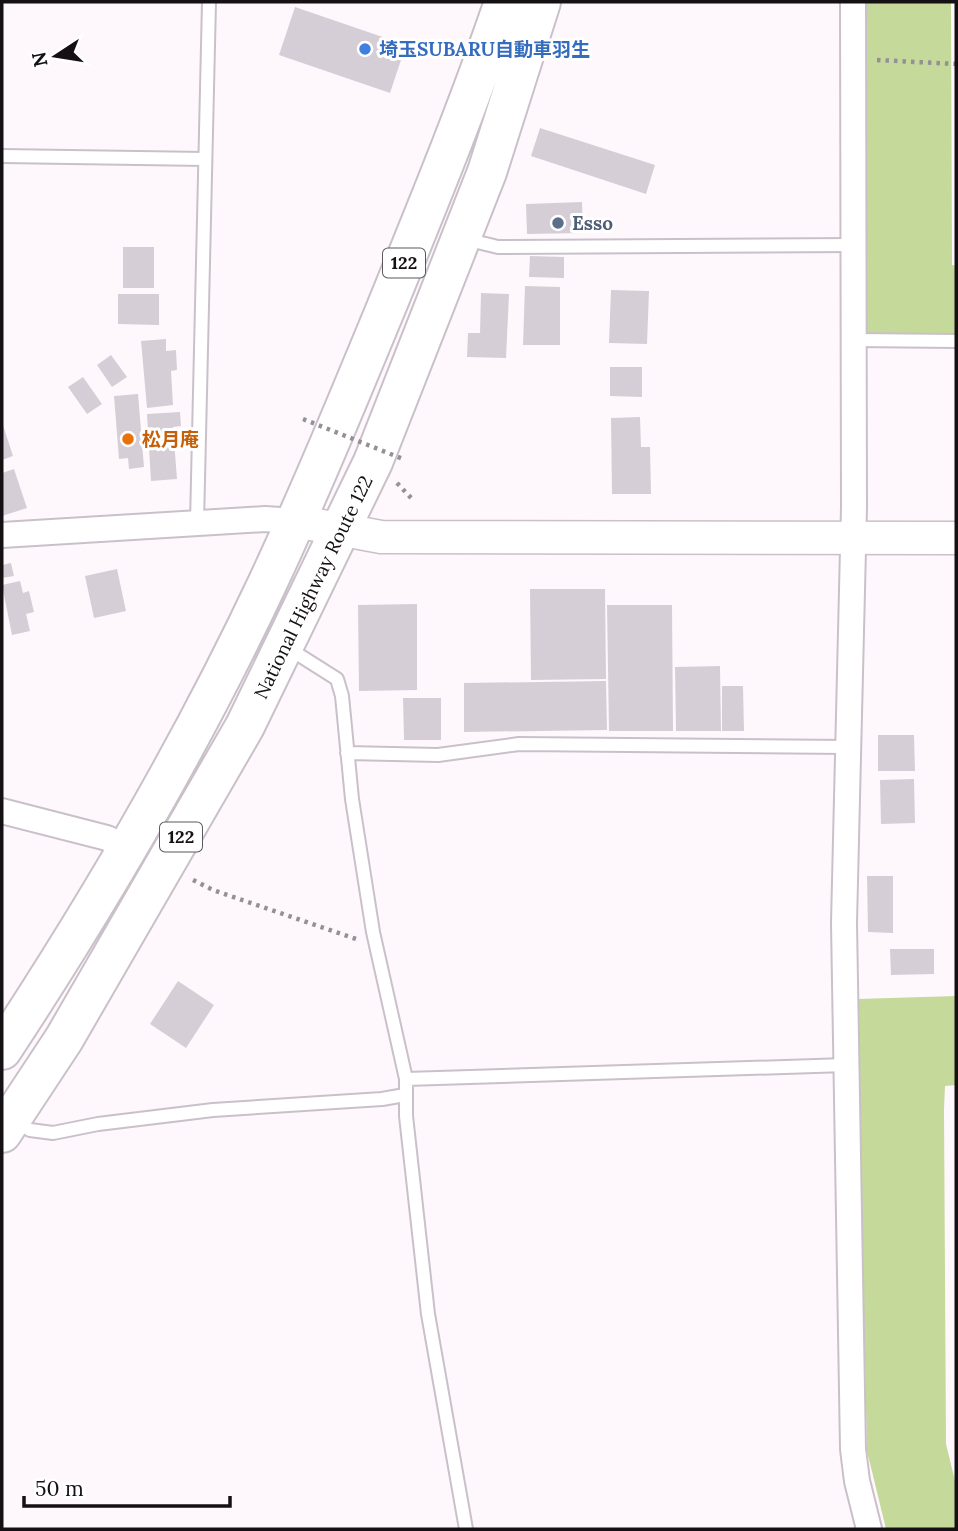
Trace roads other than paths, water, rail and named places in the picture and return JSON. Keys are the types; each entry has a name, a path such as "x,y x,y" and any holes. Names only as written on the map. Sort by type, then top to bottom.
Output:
{"highway":[{"name":"122","path":"2,1050 127,848 197,720 267,583 415,237 504,2"},
{"name":"National Highway Route 122","path":"6,1126 64,1039 238,737 341,530 384,437 487,172 541,2"}],"street":[{"path":"853,2 855,245 844,923 853,1449 857,1480 869,1529"},
{"path":"2,535 265,519 295,521 381,537 956,538"},
{"path":"2,811 107,838 127,848"}],"lane":[{"path":"197,523 209,2"},
{"path":"2,156 205,159"},
{"path":"461,238 498,247 855,245"},
{"path":"854,340 956,341"},
{"path":"285,646 337,679 342,696 347,753 376,945 406,1079 405,1095 430,1326 466,1529"},
{"path":"347,753 438,755 519,744 847,747"},
{"path":"406,1079 846,1065"},
{"path":"6,1126 53,1133 98,1124 213,1110 382,1099 405,1095"}],"place":[{"name":"埼玉SUBARU自動車羽生","path":"365,49"},
{"name":"Esso","path":"558,223"},
{"name":"松月庵","path":"128,439"}]}
